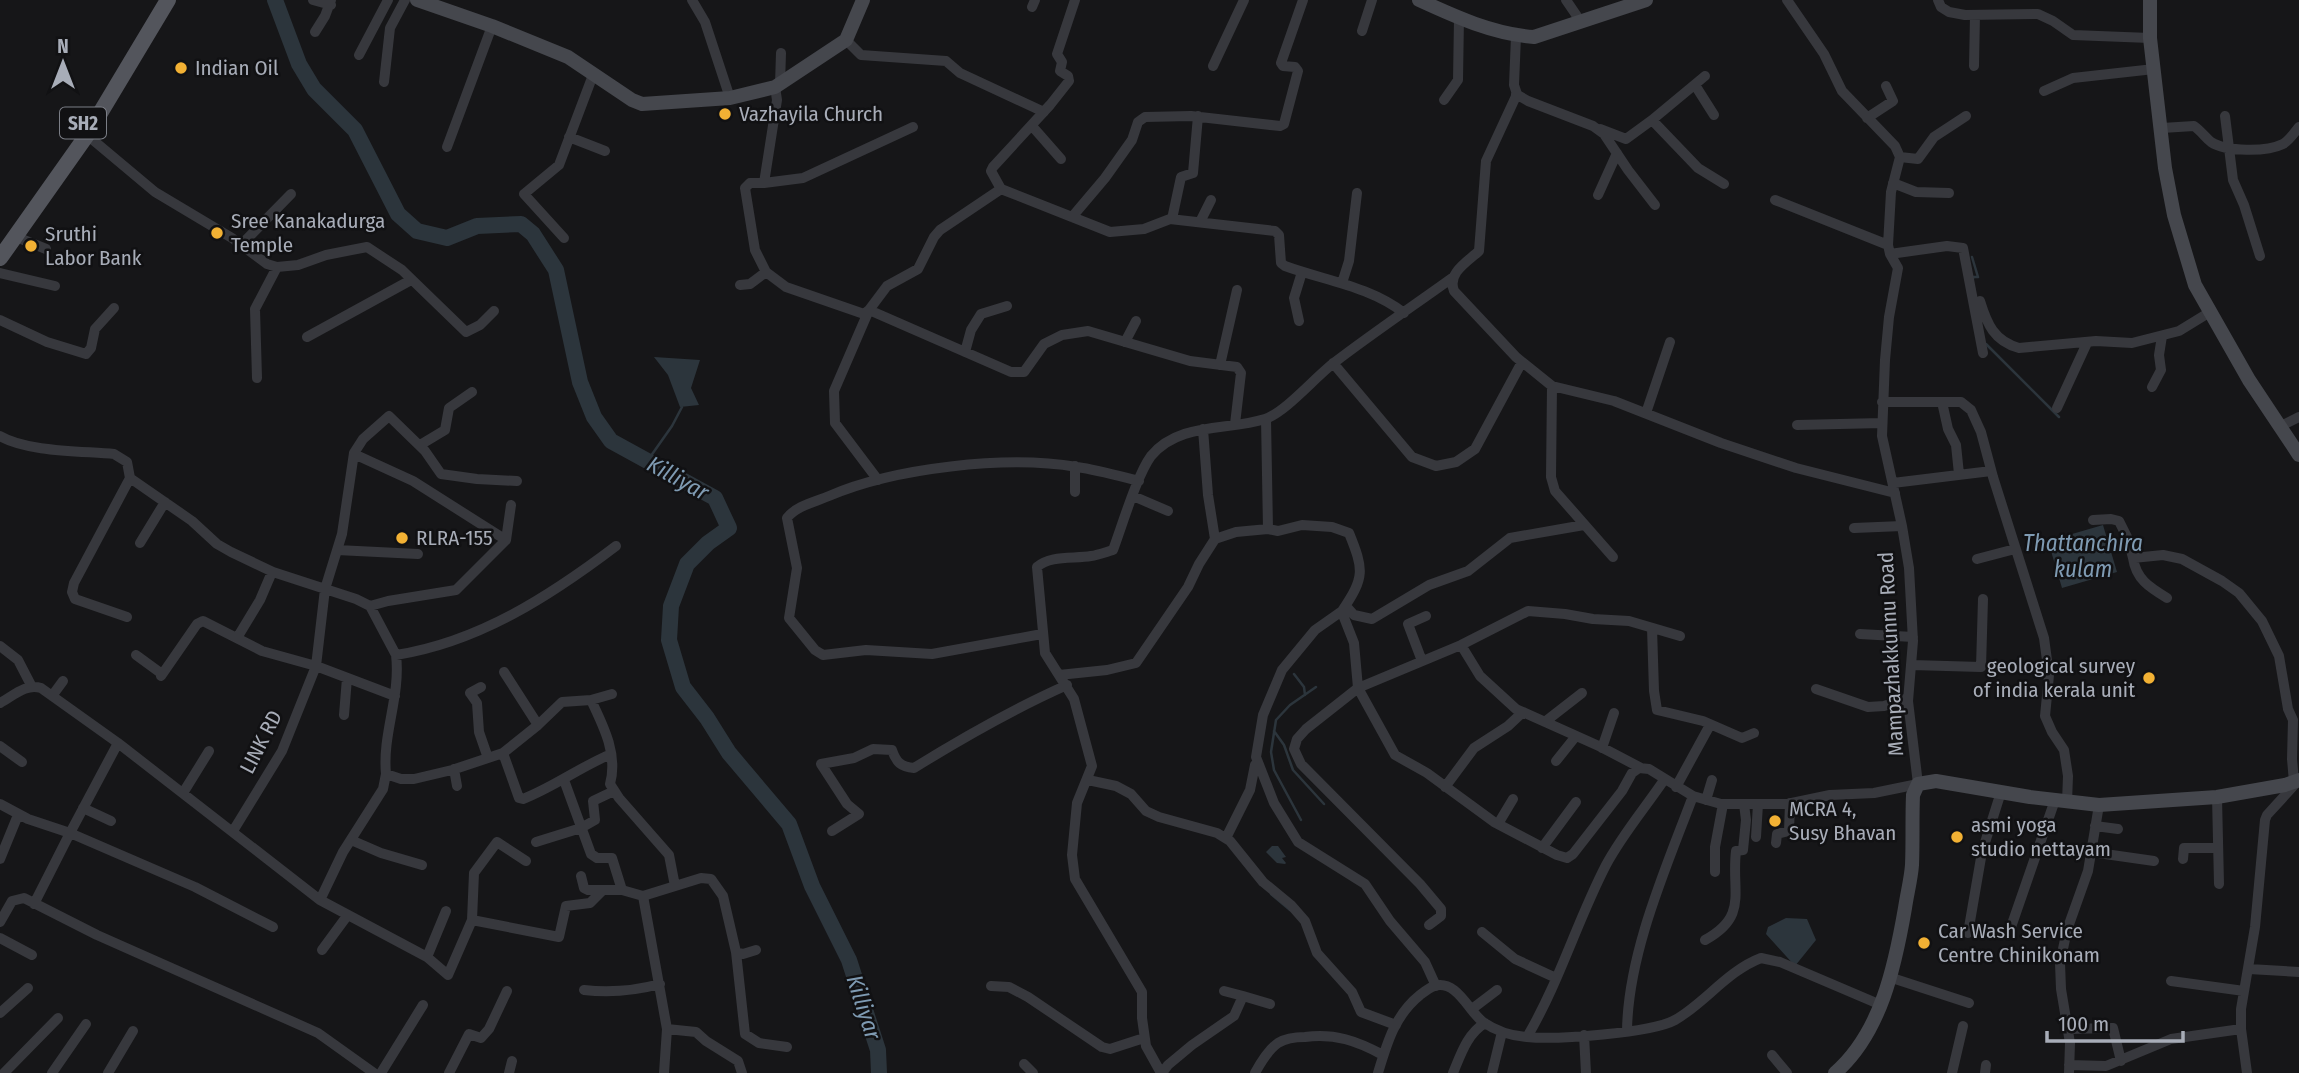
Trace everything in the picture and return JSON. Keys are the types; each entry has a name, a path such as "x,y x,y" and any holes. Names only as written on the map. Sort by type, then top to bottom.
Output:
{"main road":[{"name":"SH2","path":"7,238 104,99 135,48 158,0"},
{"path":"135,48 168,0"},
{"path":"0,258 7,238 87,135 104,99"}],"street":[{"path":"313,0 331,3 315,32"},
{"path":"359,55 388,0"},
{"path":"384,82 390,28 405,0"},
{"path":"417,0 492,26 568,57 642,104 730,99 777,86 846,40 863,0"},
{"path":"692,0 705,22 730,99"},
{"path":"1074,0 1057,54 1061,61 1060,69 1068,76 1069,81 991,169 1001,189 1101,230 1116,232 1144,229 1172,219 1275,231 1279,235 1281,262 1302,272 1387,300 1404,313"},
{"path":"1213,66 1244,0"},
{"path":"1072,217 1132,140 1140,120 1160,116 1198,116 1284,124 1298,71 1295,67 1283,66 1281,63 1303,0"},
{"path":"1363,31 1372,0"},
{"path":"1419,0 1459,18 1516,36 1540,36 1646,0"},
{"path":"1566,0 1581,22"},
{"path":"1787,0 1824,54 1842,91 1895,146 1900,157 1917,159 1934,137 1966,116"},
{"path":"1938,0 1941,7 1949,12 1975,15 2038,14 2073,35 2150,38"},
{"path":"2150,0 2150,38 2165,168 2174,215 2195,285 2249,380 2299,455"},
{"path":"1974,66 1975,15"},
{"path":"1444,100 1458,80 1459,18"},
{"path":"447,146 492,26"},
{"path":"1243,996 1234,1016 1200,1039 1162,1073 1144,1038 1142,992 1075,879 1072,855 1077,803 1092,766 1079,712 1067,685 1045,653 1037,567 1057,559 1094,556 1113,550 1151,457 1167,442 1176,436 1203,429 1266,419 1278,412 1333,363 1452,278 1479,251 1486,161 1516,94 1516,36"},
{"path":"846,40 861,55 946,61 960,73 1044,112"},
{"path":"764,183 777,100 781,53"},
{"path":"2044,91 2073,78 2154,69"},
{"path":"564,238 524,194 559,165 593,75"},
{"path":"1516,94 1626,139 1706,76"},
{"path":"1695,85 1714,115"},
{"path":"1867,118 1894,101 1886,86"},
{"path":"1172,219 1181,177 1193,173 1198,116"},
{"path":"2225,116 2233,180 2260,256"},
{"path":"1652,120 1698,168 1724,184"},
{"path":"1032,125 1061,159"},
{"path":"2162,128 2194,126 2213,144 2229,148 2260,149 2281,145 2289,140 2299,127"},
{"path":"913,127 803,178 750,183 745,188 755,250 765,272 786,286 860,314 869,310 1011,372 1024,372 1044,344 1062,335 1088,331 1190,360 1237,367 1241,371 1235,424"},
{"path":"1596,128 1604,134 1655,205"},
{"path":"87,135 155,191 267,264 277,267 298,265 326,255 367,247 402,270 466,332 480,325 494,311"},
{"path":"569,137 605,151"},
{"path":"1598,195 1617,153"},
{"name":"Mampazhakkunnu Road","path":"1461,645 1480,676 1516,709 1641,768 1649,769 1676,787 1706,800 1723,804 1790,803 1830,795 1874,793 1918,784 1908,698 1913,636 1909,568 1882,436 1889,317 1898,268 1889,249 1893,183 1900,157"},
{"path":"1893,183 1916,192 1949,194"},
{"path":"878,480 835,422 834,391 869,310 887,286 918,269 940,230 1001,189"},
{"path":"1342,283 1349,261 1357,193"},
{"path":"241,245 291,194"},
{"path":"1200,222 1211,200"},
{"path":"1775,200 1889,249 1947,246 1963,248 1983,353"},
{"path":"7,238 46,249"},
{"path":"257,378 255,309 277,267"},
{"path":"740,285 750,284 765,272"},
{"path":"1299,321 1294,298 1302,272"},
{"path":"0,273 55,286"},
{"path":"1452,278 1454,291 1522,362 1552,386 1614,401 1721,443 1796,468 1894,488 1959,474 1991,471"},
{"path":"307,337 411,280"},
{"path":"1220,365 1237,290"},
{"path":"1980,301 1988,326 1998,337 2010,345 2028,347 2132,343 2179,331 2210,312"},
{"path":"965,352 971,330 981,314 1007,306"},
{"path":"0,320 47,342 86,354 91,348 94,330 114,308"},
{"path":"1125,342 1136,321"},
{"path":"2152,387 2161,370 2159,355 2162,336"},
{"path":"1646,413 1670,342"},
{"path":"2057,408 2087,343"},
{"path":"1333,363 1412,457 1436,466 1457,462 1475,449 1522,362"},
{"path":"1552,386 1552,484 1555,491 1613,557"},
{"path":"420,445 445,430 449,408 472,391"},
{"path":"1882,402 1966,404 1980,432 2044,638 2049,675 2045,716 2064,750 2069,794 2061,801 2011,928"},
{"path":"1942,402 1948,429 1956,445 1959,474"},
{"path":"506,540 413,481 354,454 363,439 389,416 420,445 441,474 477,480 517,481"},
{"path":"2280,426 2299,417"},
{"path":"1266,419 1268,529"},
{"path":"1797,425 1882,423"},
{"path":"1203,429 1208,495 1215,539"},
{"path":"0,436 44,448 114,454 127,462 130,478 74,583 72,592 75,599 127,617"},
{"name":"LINK RD","path":"233,831 282,751 316,666 325,589 342,534 354,454"},
{"path":"1042,634 932,654 866,650 830,655 815,650 789,618 797,568 787,518 793,511 847,488 923,470 1011,462 1075,466 1139,481"},
{"path":"1075,466 1075,492"},
{"path":"130,478 192,521 217,544 272,572 370,606 456,590 506,540 511,505"},
{"path":"1133,496 1168,511"},
{"path":"140,543 165,502"},
{"path":"2092,520 2119,521 2128,539 2134,569 2143,582 2167,598"},
{"path":"1059,675 1107,670 1136,663 1188,587 1215,539 1236,533 1268,529 1278,531 1302,525 1317,525 1349,533 1361,565 1356,590 1344,609 1315,630 1282,670 1263,715 1255,775 1226,838"},
{"path":"1344,609 1354,615 1372,619 1429,586 1468,571 1510,538 1584,525"},
{"path":"1854,528 1902,526"},
{"path":"396,655 428,650 491,626 564,586 616,546"},
{"path":"1977,559 2015,549"},
{"path":"337,550 418,554"},
{"path":"2133,558 2163,555 2182,559 2222,580 2239,593 2262,621 2279,656 2288,709 2293,720 2292,759 2297,780 2287,796 2265,820 2241,1030 2247,1073"},
{"path":"237,638 260,600 272,572"},
{"path":"1912,665 1981,667 1983,599"},
{"path":"320,900 351,840 383,789 386,774 384,753 395,696 396,655 370,606"},
{"path":"1344,609 1354,643 1359,688 1395,755 1427,772 1498,824 1542,849 1563,858 1570,857 1601,820 1632,774 1641,768"},
{"path":"1429,925 1441,916 1441,909 1420,884 1301,764 1294,749 1297,739 1359,688 1461,645 1528,611 1629,621 1680,636"},
{"path":"1422,662 1408,624 1426,616"},
{"path":"136,655 162,675 200,621 262,651 316,666 395,696"},
{"path":"1652,628 1657,710 1710,725 1742,738 1754,733"},
{"path":"1860,634 1913,636"},
{"path":"0,646 18,660 30,687"},
{"path":"504,672 538,725"},
{"path":"344,715 347,678"},
{"path":"52,696 64,681"},
{"path":"832,831 859,814 847,804 821,764 854,758 873,749 892,750 896,761 905,768 914,768 980,727 1067,685"},
{"path":"0,703 30,687 41,688 118,743 320,900 428,957 448,975 472,920 474,873 497,842 526,861"},
{"path":"481,687 470,693 477,703 479,732 488,758"},
{"path":"1816,689 1868,707 1884,706 1908,698"},
{"path":"1546,722 1582,693"},
{"path":"386,774 401,779 414,779 488,758 503,752 562,702 591,701 612,694"},
{"path":"591,701 607,733 614,770 610,785 669,855 676,886"},
{"path":"1445,787 1474,748 1508,726 1523,712"},
{"path":"1602,748 1614,713"},
{"path":"1676,787 1710,725"},
{"path":"1556,761 1576,736"},
{"path":"34,904 118,743"},
{"path":"0,746 22,762"},
{"path":"183,793 209,751"},
{"path":"503,752 519,798 526,798 564,780 590,763 611,754"},
{"path":"1256,757 1274,803 1298,842 1365,884 1390,921 1425,962 1436,986"},
{"path":"454,769 457,786"},
{"path":"564,780 591,854 597,858 612,858 622,890"},
{"path":"1088,780 1103,781 1116,786 1131,794 1146,811 1159,817 1226,838 1263,883 1300,914 1317,953 1352,992 1361,1012 1396,1025"},
{"path":"1527,1037 1544,1007 1607,864 1664,780"},
{"path":"1706,800 1712,780"},
{"path":"1835,1073 1849,1060 1881,1005 1899,943 1912,868 1913,795 1918,784 1936,780 2099,805 2217,797 2285,785 2297,780"},
{"path":"536,842 581,828 595,820 593,801 614,791"},
{"path":"1968,933 1982,852 2001,792"},
{"path":"1627,1031 1633,974 1665,870 1693,796"},
{"path":"2217,797 2219,884"},
{"path":"1498,824 1513,799"},
{"path":"1542,849 1576,802"},
{"path":"1776,843 1777,834 1789,831 1790,803"},
{"path":"0,804 18,815 70,833 195,887 273,927"},
{"path":"1715,872 1715,847 1723,804"},
{"path":"1705,940 1729,922 1734,909 1734,863 1736,851 1743,850 1746,820 1744,804"},
{"path":"1756,838 1758,804"},
{"path":"2099,805 2085,884 2067,930 2060,963 2061,989 2070,1043 2069,1069 2106,1066 2171,1039 2241,1030"},
{"path":"83,808 111,821"},
{"path":"0,859 18,815"},
{"path":"2095,826 2118,830"},
{"path":"351,840 381,853 422,864"},
{"path":"2183,859 2184,848 2218,848"},
{"path":"2091,852 2154,861"},
{"path":"581,876 584,888 592,891 622,890 643,896 701,878 712,880 723,896 736,951 745,1034 759,1043 787,1047"},
{"path":"472,920 559,937 566,906 590,903 603,891"},
{"path":"643,896 667,1029 664,1073"},
{"path":"0,922 12,901 24,898 218,990 318,1033 374,1073"},
{"path":"428,957 446,911"},
{"path":"322,950 347,916"},
{"path":"1482,932 1515,959 1556,978"},
{"path":"0,938 32,955"},
{"path":"736,951 743,954 756,950"},
{"path":"1378,1073 1396,1025 1408,1006 1436,986 1461,996 1485,1023 1508,1035 1527,1037 1554,1038 1627,1031 1672,1021 1720,984 1760,958 1780,962 1881,1005"},
{"path":"2249,969 2299,972"},
{"path":"1889,977 1969,1003"},
{"path":"2171,981 2244,991"},
{"path":"584,990 608,993 638,990 660,984"},
{"path":"991,986 1009,987 1028,996 1102,1047 1110,1049 1144,1038"},
{"path":"0,1013 28,988"},
{"path":"1472,1009 1497,990"},
{"path":"449,1073 470,1034 481,1038 489,1029 507,991"},
{"path":"1224,991 1270,1004"},
{"path":"381,1073 423,1005"},
{"path":"4,1073 58,1018"},
{"path":"1453,1073 1468,1040 1476,1029 1485,1023"},
{"path":"52,1073 86,1024"},
{"path":"1952,1073 1963,1026"},
{"path":"2068,1029 2113,1028 2121,1061"},
{"path":"667,1029 696,1032 738,1060 742,1073"},
{"path":"108,1073 133,1031"},
{"path":"1492,1073 1502,1032"},
{"path":"1255,1073 1264,1057 1279,1042 1291,1038 1332,1035 1350,1039 1383,1055"},
{"path":"1584,1035 1586,1073"},
{"path":"1772,1055 1787,1073"},
{"path":"509,1073 512,1062"},
{"path":"1024,1064 1032,1073"}],"water":[{"path":"654,357 700,360 691,388 699,405 680,407 668,375"},
{"name":"Thattanchira kulam","path":"2103,525 2117,572 2062,588 2048,541"},
{"path":"1272,846 1278,846 1286,857 1282,858 1285,864 1277,863 1266,852"},
{"path":"1786,918 1807,919 1816,940 1795,966 1766,934 1768,927"}],"waterway":[{"name":"Killiyar","path":"275,0 299,64 314,89 355,130 398,214 417,231 447,238 477,226 521,224 533,234 556,270 580,382 594,417 611,441 715,498 729,528 708,543 687,564 671,606 669,640 683,687 729,753 789,824 812,886 849,960 878,1050 879,1073"},
{"path":"1972,257 1978,277 1973,279"},
{"path":"1986,344 2059,417"},
{"path":"648,460 682,407"},
{"path":"1294,674 1304,687 1305,695"},
{"path":"1301,820 1274,770 1271,752 1276,720 1290,705 1316,687"},
{"path":"1274,731 1284,745 1293,770 1324,804"},
{"path":"1271,894 1290,910"}],"place":[{"name":"Indian Oil","path":"181,68"},
{"name":"Vazhayila Church","path":"725,114"},
{"name":"Sree Kanakadurga Temple","path":"217,233"},
{"name":"Sruthi Labor Bank","path":"31,246"},
{"name":"RLRA-155","path":"402,538"},
{"name":"geological survey of india kerala unit","path":"2149,678"},
{"name":"MCRA 4, Susy Bhavan","path":"1775,821"},
{"name":"asmi yoga studio nettayam","path":"1957,837"},
{"name":"Car Wash Service Centre Chinikonam","path":"1924,943"}]}
